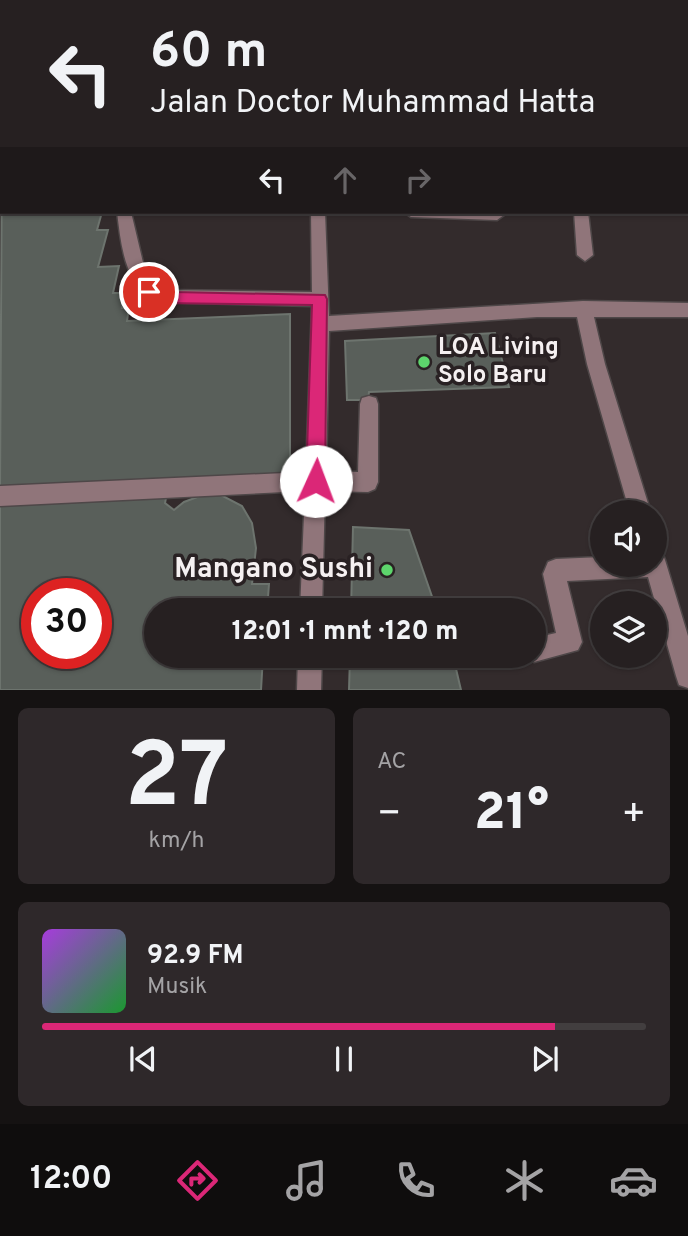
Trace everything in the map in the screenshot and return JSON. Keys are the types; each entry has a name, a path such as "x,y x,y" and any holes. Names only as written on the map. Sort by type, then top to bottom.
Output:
{"street":[{"path":"124,214 140,276 149,292 160,297 320,299"},
{"path":"312,598 321,324 318,214"},
{"path":"468,214 497,215"},
{"path":"581,214 585,256"},
{"path":"321,324 583,309 688,310"},
{"path":"583,309 596,364 637,500"},
{"path":"0,496 316,481 368,482 369,404"},
{"path":"546,647 570,642 554,574 556,569 590,567"},
{"path":"659,577 688,676"},
{"path":"309,690 310,668"}],"building":[{"path":"2,214 101,214 97,230 108,230 98,267 119,266 113,293 125,293 122,308 129,308 127,321 290,314 290,478 0,491"},
{"name":"LOA Living Solo Baru","path":"495,333 509,387 369,392 368,400 347,400 345,341"},
{"path":"168,488 165,503 174,510 184,502 200,496 219,494 242,506 252,523 256,548 252,584 269,584 268,598 144,598 144,668 262,668 261,690 0,690 0,498"},
{"name":"Mangano Sushi","path":"353,527 409,530 433,598 351,598"},
{"name":"Mangano Sushi","path":"350,668 456,668 461,690 349,690"}],"place":[{"name":"LOA Living Solo Baru","path":"424,362"},
{"name":"Mangano Sushi","path":"387,570"}],"route":[{"path":"149,292 160,297 173,298 320,299 316,481"}]}
